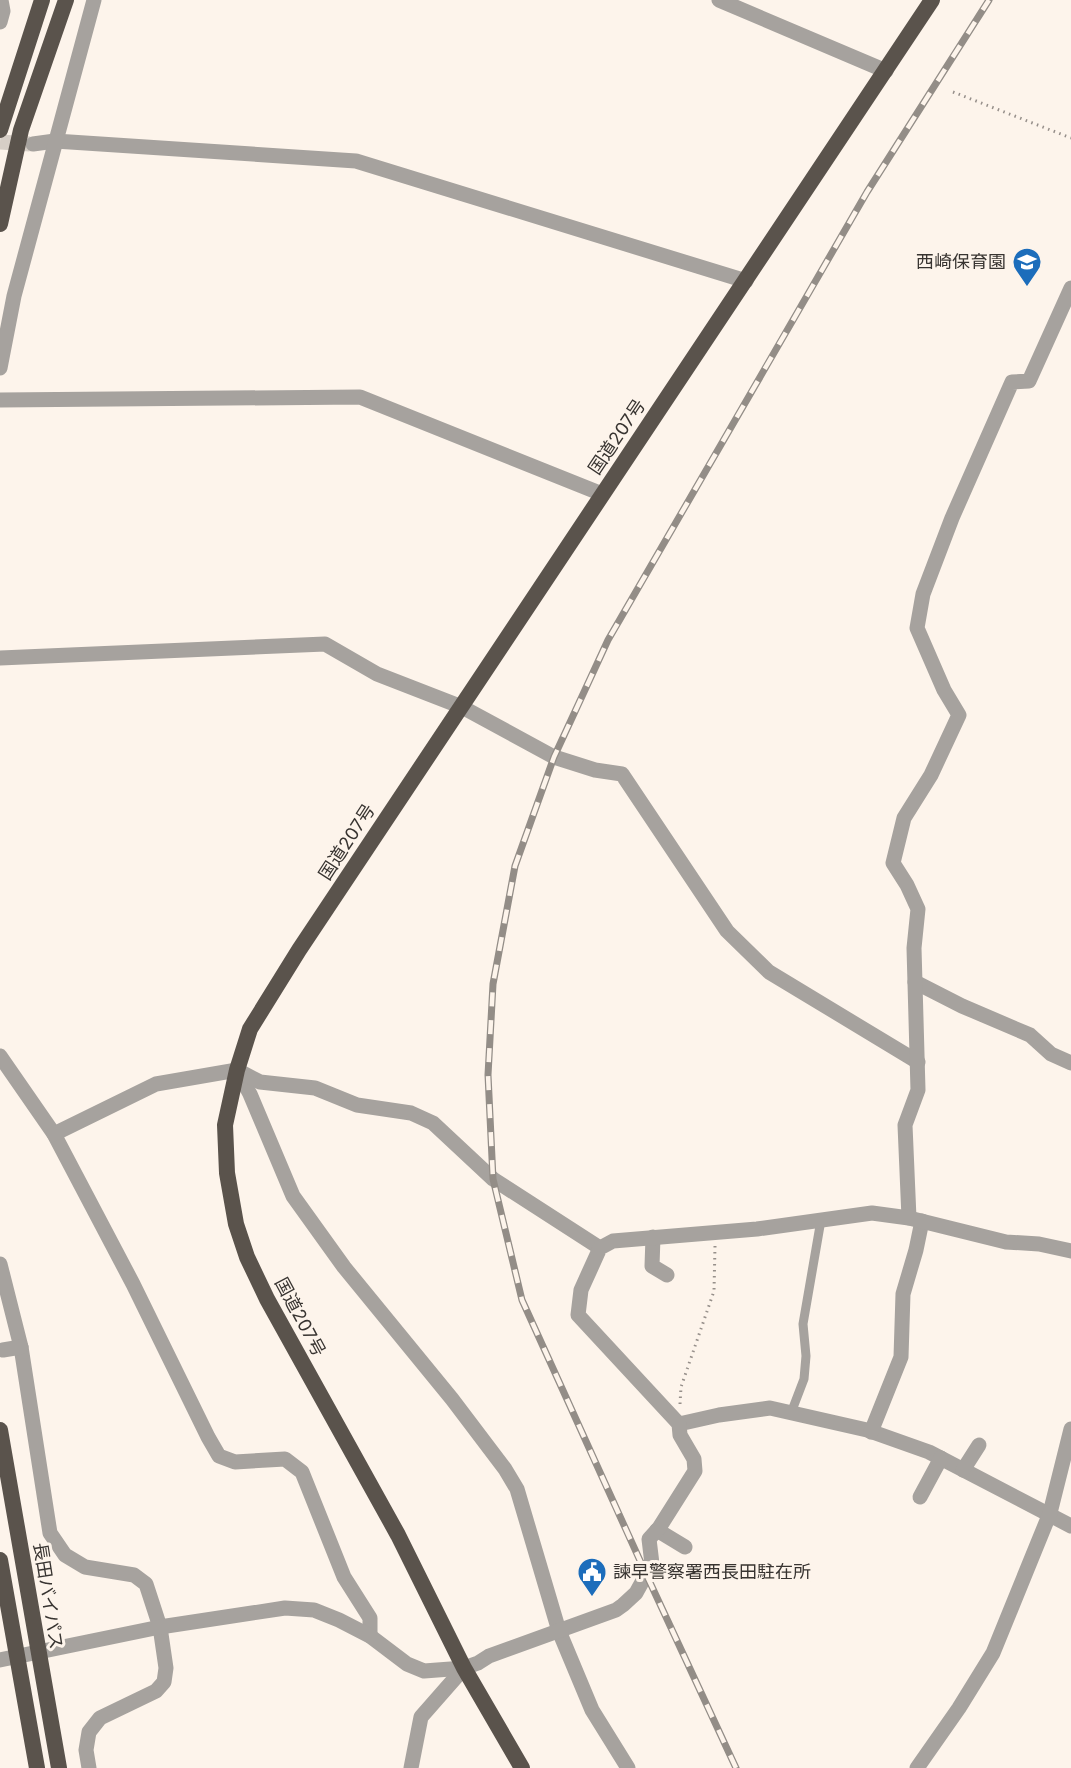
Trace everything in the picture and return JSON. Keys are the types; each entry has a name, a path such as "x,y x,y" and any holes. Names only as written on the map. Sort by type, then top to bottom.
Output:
{"highway":[{"path":"0,130 42,0"},
{"path":"0,224 21,130 66,0"},
{"name":"国道207号","path":"522,1768 465,1668 398,1535 267,1299 247,1257 236,1224 227,1173 225,1125 237,1070 249,1029 393,807 462,707 932,0"},
{"name":"長田バイパス","path":"0,1430 59,1768"},
{"path":"0,1560 8,1658 37,1768"}],"street":[{"path":"0,22 3,11 1,0"},
{"path":"0,368 14,296 94,0"},
{"path":"719,0 886,71"},
{"path":"33,144 55,141 357,161 746,281"},
{"path":"871,1432 901,1357 903,1294 916,1250 905,1125 918,1090 914,948 918,909 893,863 904,818 931,775 959,715 944,690 917,628 923,594 952,518 1012,382 1029,381 1066,318 1071,288"},
{"path":"0,400 360,398 602,494"},
{"path":"0,658 325,644 377,674 462,707 554,757 595,770 622,774 727,931 735,939 769,972 857,1023 918,1062"},
{"path":"915,982 962,1006 1030,1035 1051,1054 1071,1063"},
{"path":"0,1056 54,1134 134,1284 219,1456 235,1462 285,1459 302,1472 344,1577 370,1618 370,1636"},
{"path":"237,1070 250,1094 293,1196 344,1267 506,1468 517,1489 559,1631 592,1710 628,1768"},
{"path":"54,1134 156,1084 237,1070 260,1082 315,1088 357,1105 411,1113 433,1123 493,1179 600,1248"},
{"path":"8,1658 160,1627 285,1608 314,1610 339,1620 370,1636 407,1664 424,1671 465,1668 478,1664 489,1656 527,1641 616,1610 636,1593 652,1564 649,1539 695,1472 694,1459 680,1435 679,1424 578,1315 581,1290 600,1248 613,1241 758,1229 872,1213 915,1220 1006,1242 1039,1244 1071,1251"},
{"path":"653,1237 652,1266 667,1275"},
{"path":"0,1264 21,1347 50,1533 64,1555 85,1567 134,1575 146,1584 160,1627 166,1668 164,1682 156,1691 100,1718 89,1732 86,1750 89,1768"},
{"path":"3,1350 21,1347"},
{"path":"679,1424 719,1415 770,1408 871,1432 929,1452 1050,1513 1071,1526"},
{"path":"917,1768 959,1708 993,1653 1050,1513 1071,1429"},
{"path":"963,1470 979,1445"},
{"path":"920,1497 941,1458"},
{"path":"657,1530 686,1547"},
{"path":"411,1768 421,1717 465,1668"}],"lane":[{"path":"791,1413 804,1380 806,1356 803,1324 822,1220"}],"path":[{"path":"952,93 1071,138"},
{"path":"679,1424 681,1387 714,1291 716,1232"}],"tunnel":[{"path":"0,142 30,144"}],"railway":[{"path":"736,1768 522,1300 493,1179 488,1075 493,984 515,866 554,757 608,640 867,192 989,0"}],"place":[{"name":"西崎保育園","path":"1027,288"},
{"name":"諫早警察署西長田駐在所","path":"592,1598"}]}
